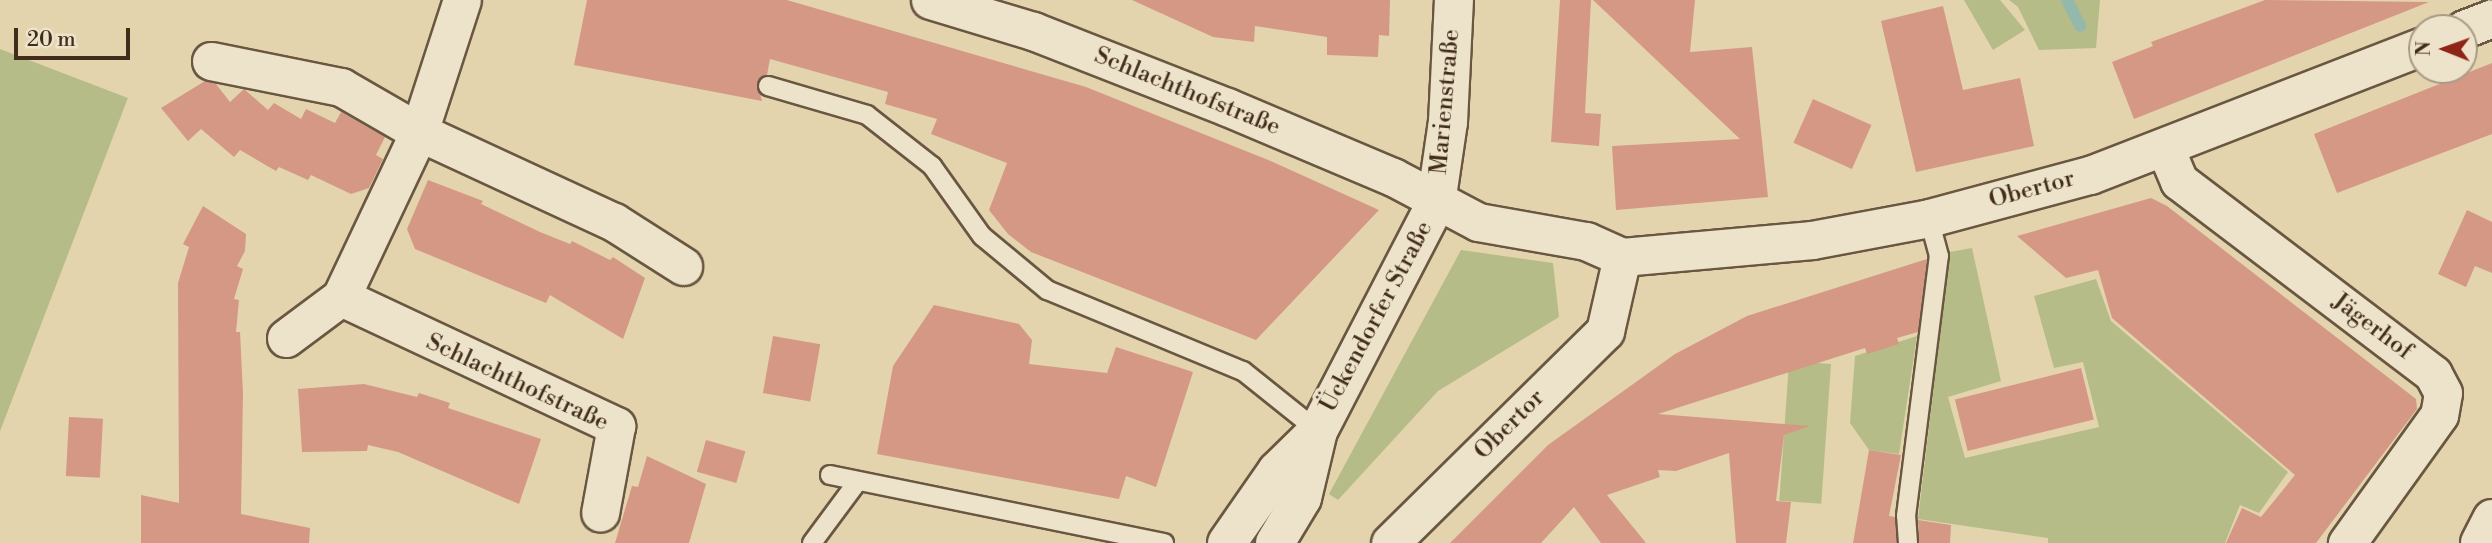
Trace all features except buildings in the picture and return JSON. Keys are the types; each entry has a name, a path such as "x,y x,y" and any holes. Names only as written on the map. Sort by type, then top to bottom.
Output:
{"main road":[{"name":"Marienstraße","path":"1436,203 1448,122 1454,0"},
{"name":"Ückendorfer Straße","path":"1275,543 1302,498 1318,431 1436,203"},
{"name":"Ückendorfer Straße","path":"1227,543 1277,471 1318,431"},
{"path":"2480,543 2492,519"}],"street":[{"path":"286,338 341,297 419,132 462,0"},
{"name":"Schlachthofstraße","path":"930,0 1033,31 1227,107 1393,177 1436,203"},
{"name":"Obertor","path":"1436,203 1478,222 1586,241 1622,257 1812,240 1930,218 2090,175 2408,52"},
{"path":"211,61 341,87 419,132 614,222 683,266"},
{"name":"Jägerhof","path":"2165,148 2179,181 2433,374 2443,393 2439,415 2347,543"},
{"name":"Obertor","path":"1390,543 1605,331 1622,257"},
{"name":"Schlachthofstraße","path":"341,297 617,426 600,513"}],"lane":[{"path":"768,86 867,115 932,166 982,236 1047,290 1243,371 1318,431"},
{"path":"1908,543 1906,516 1939,256 1930,218"},
{"path":"830,475 1164,543"},
{"path":"812,543 858,481"}],"green space":[{"path":"1964,0 2000,0 2025,30 1993,50"},
{"path":"2009,0 2100,0 2096,48 2039,50 2018,7"},
{"path":"0,49 128,98 0,431"},
{"path":"1972,248 2001,381 1948,397 1965,458 2099,427 2083,362 2054,368 2034,296 2096,279 2111,321 2288,472 2259,513 2240,505 2225,543 2048,543 2048,538 1918,519 1950,252"},
{"path":"1461,250 1553,263 1559,317 1438,391 1338,500 1329,494"},
{"path":"1917,336 1899,454 1869,450 1850,423 1855,356"},
{"path":"1789,361 1831,364 1821,504 1779,501"}],"waterway":[{"path":"2067,0 2080,26"}]}
